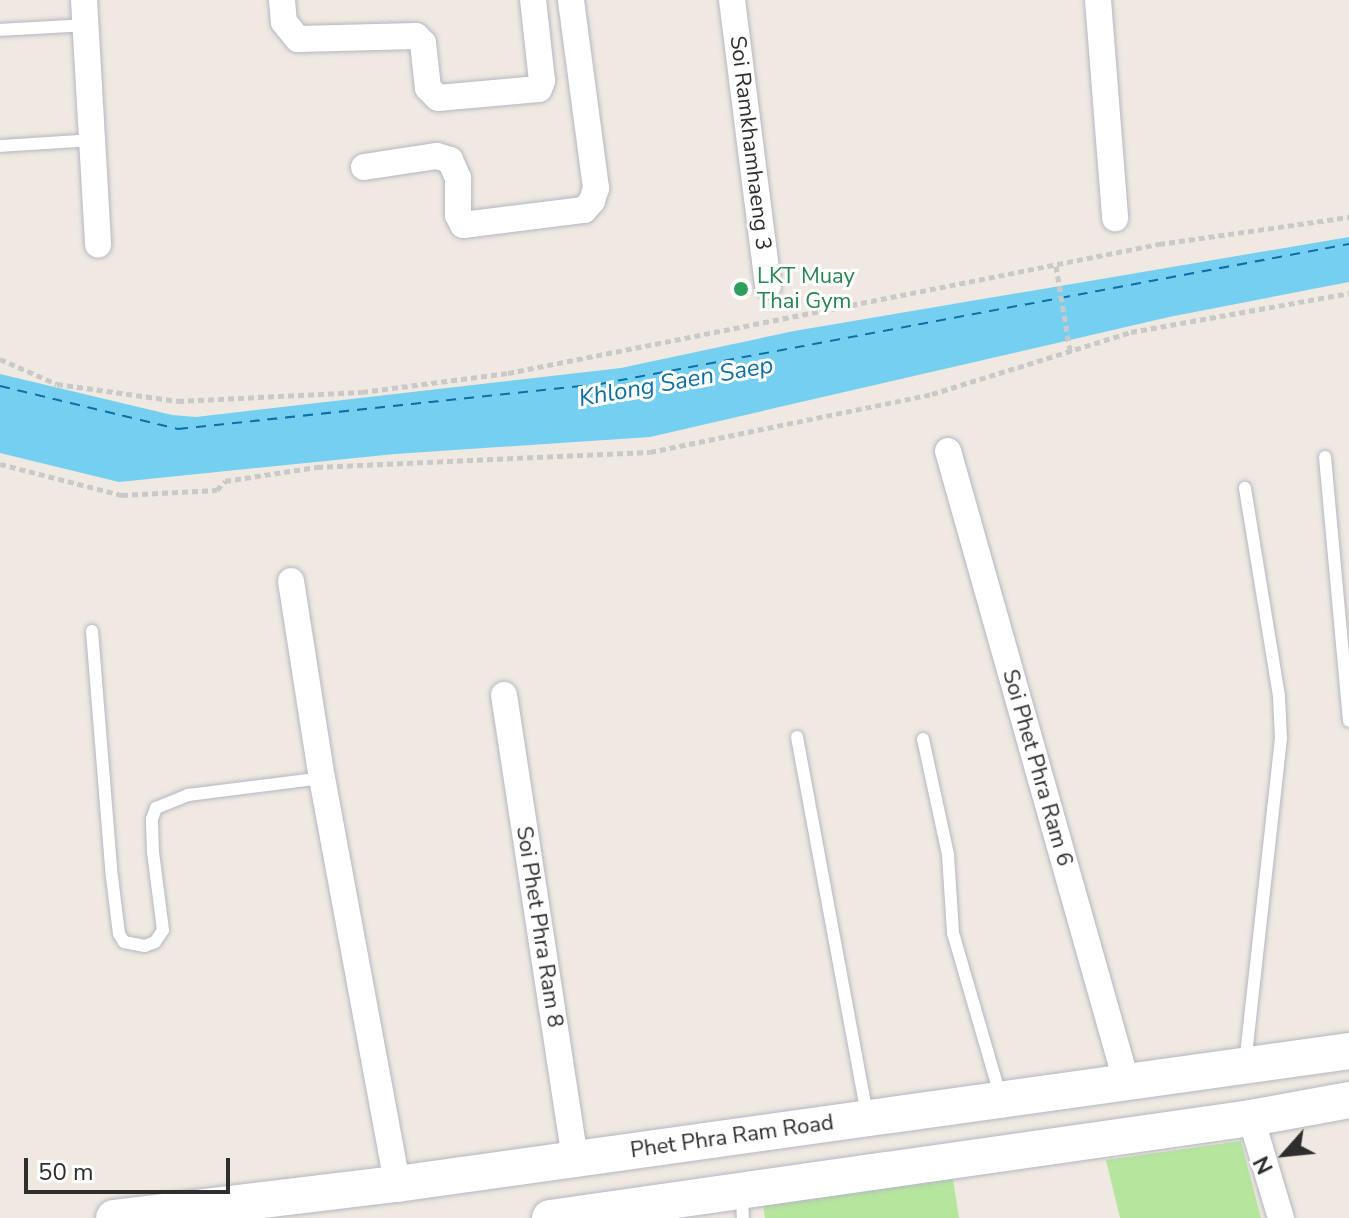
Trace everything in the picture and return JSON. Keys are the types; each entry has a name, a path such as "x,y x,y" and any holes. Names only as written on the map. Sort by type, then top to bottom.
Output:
{"street":[{"path":"282,0 284,22 298,39 416,36 423,43 428,88 438,98 539,89 542,81 533,0"},
{"path":"364,167 437,156 450,160 458,178 458,215 463,225 584,210 596,188 571,0"},
{"name":"Soi Ramkhamhaeng 3","path":"732,0 768,286"},
{"path":"1098,0 1115,218"},
{"path":"85,13 98,245"},
{"name":"Soi Phet Phra Ram 6","path":"948,451 1127,1084"},
{"path":"291,581 322,778 397,1184"},
{"name":"Soi Phet Phra Ram 8","path":"504,695 575,1159"},
{"name":"Phet Phra Ram Road","path":"114,1218 271,1209 397,1184 1349,1051"},
{"path":"550,1218 742,1205 1349,1100"},
{"path":"1251,1118 1281,1218"}],"lane":[{"path":"0,30 85,13"},
{"path":"0,146 92,140"},
{"path":"1325,457 1349,721"},
{"path":"1244,1067 1281,739 1279,696 1245,488"},
{"path":"92,631 112,877 119,934 124,942 145,946 155,942 163,930 153,852 152,819 156,808 171,799 188,795 322,778"},
{"path":"797,737 868,1119"},
{"path":"923,739 948,855 953,933 1002,1101"}],"path":[{"path":"0,359 57,384 178,401 362,392 508,373 1159,244 1349,217"},
{"path":"1056,266 1070,351"},
{"path":"0,464 122,495 217,490 225,481 317,467 650,452 932,394 1131,332 1349,293"}],"green space":[{"path":"1241,1141 1261,1218 1120,1218 1106,1160"},
{"path":"953,1179 959,1218 765,1218 763,1204"}],"water":[{"name":"Khlong Saen Saep","path":"1349,237 1349,282 1169,317 650,437 395,454 119,482 0,453 0,374 172,415 196,417 621,368 794,331"}],"ferry route":[{"path":"0,386 178,429 600,384 1349,244"}],"place":[{"name":"LKT Muay Thai Gym","path":"741,289"}]}
